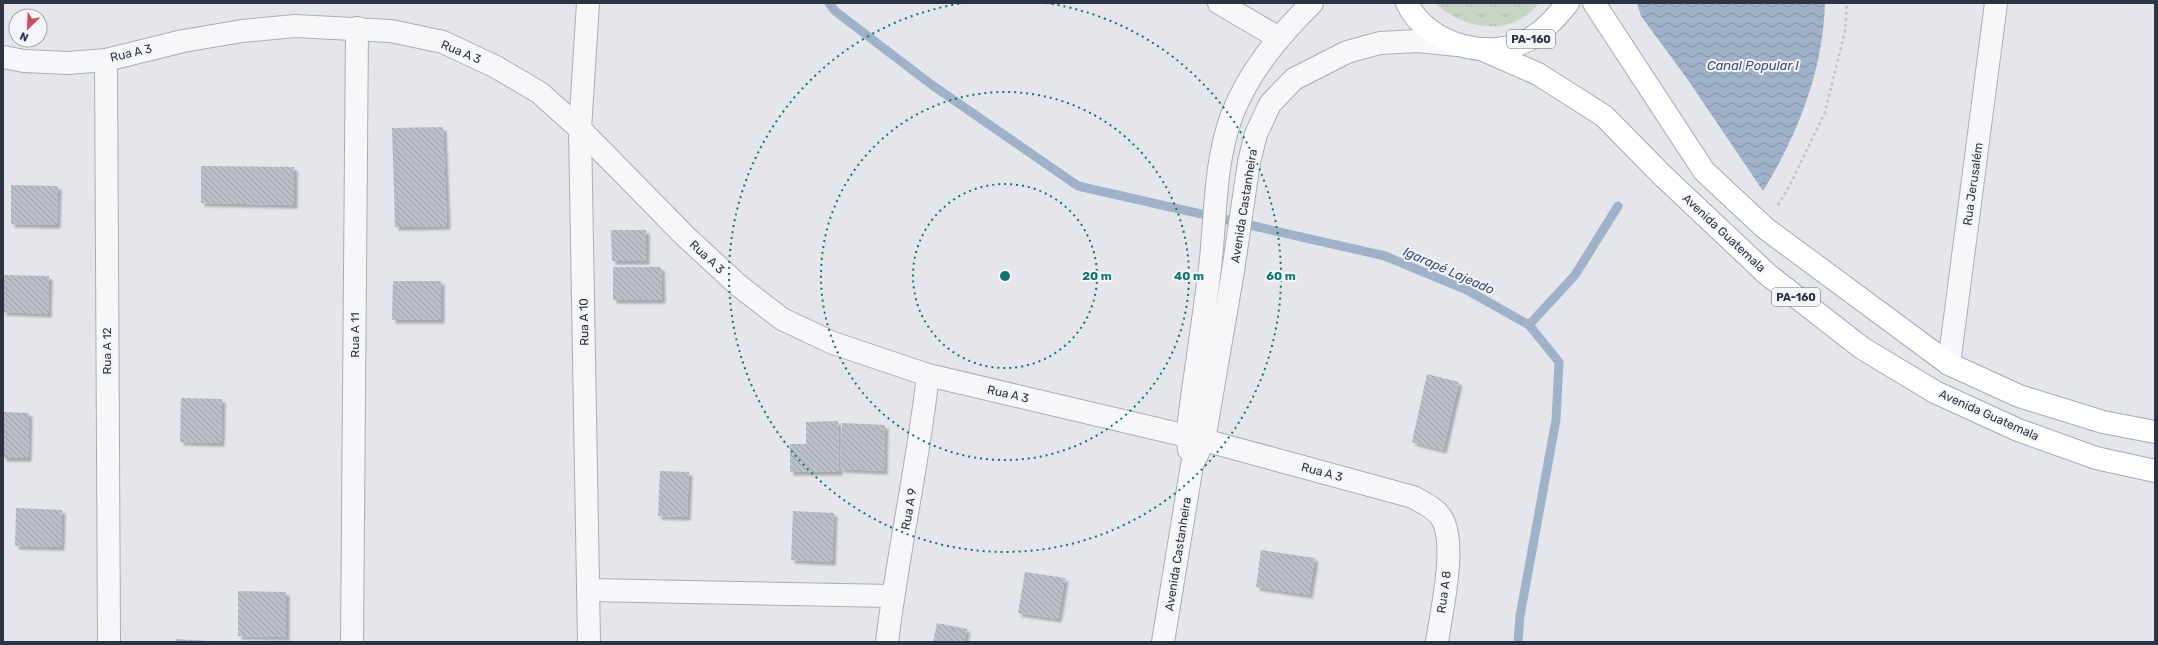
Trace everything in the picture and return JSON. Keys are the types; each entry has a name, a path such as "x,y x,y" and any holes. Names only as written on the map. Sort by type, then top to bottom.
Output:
{"main road":[{"name":"PA-160","path":"1407,3 1422,23 1439,36 1458,45 1481,49 1508,48 1532,38 1553,22 1568,3"},
{"name":"PA-160","path":"1594,3 1704,171 1765,228 1949,364 2019,396 2103,422 2155,432"},
{"name":"Avenida Guatemala","path":"1481,49 1538,74 1604,116 1662,174 1767,274 1862,348 1935,392 2018,430 2096,458 2155,471"}],"street":[{"name":"Rua A 10","path":"588,3 580,129 589,642"},
{"path":"1219,3 1279,38"},
{"name":"Avenida Castanheira","path":"1163,642 1196,438 1215,211 1223,148 1232,116 1246,86 1264,56 1312,3"},
{"name":"Rua Jerusalém","path":"1949,364 1996,3"},
{"name":"Rua A 3","path":"3,57 24,62 68,63 106,60 183,41 242,31 295,26 392,31 442,42 496,67 540,93 580,129 685,236 738,285 782,319 833,343 928,375 1196,438 1413,497 1430,506 1441,518"},
{"name":"Rua A 11","path":"352,642 357,28"},
{"name":"Avenida Castanheira","path":"1196,438 1233,271 1249,162 1256,134 1270,104 1294,79 1347,52 1380,43 1418,41 1458,45"},
{"name":"Rua A 12","path":"106,60 109,642"},
{"name":"Rua A 9","path":"888,642 893,596 921,440 928,375"},
{"name":"Rua A 8","path":"1437,642 1449,569 1447,538 1441,518"},
{"path":"589,590 893,596"}],"path":[{"path":"1765,228 1790,185 1825,112 1845,31 1847,3"}],"green space":[{"path":"1435,3 1539,3 1528,14 1515,22 1501,26 1487,26 1473,24 1460,19"}],"water":[{"name":"Canal Popular I","path":"1637,3 1825,3 1823,28 1814,77 1787,147 1763,191 1688,80 1641,16"}],"building":[{"path":"443,127 447,226 395,227 392,128"},
{"path":"201,166 294,167 294,205 201,203"},
{"path":"11,185 58,186 57,225 11,224"},
{"path":"611,230 646,230 646,261 612,261"},
{"path":"613,267 661,267 662,300 613,300"},
{"path":"3,275 49,276 48,314 3,312"},
{"path":"393,281 441,281 441,320 392,320"},
{"path":"1427,374 1459,382 1443,450 1412,442"},
{"path":"181,398 222,399 221,443 180,442"},
{"path":"3,412 29,413 28,458 3,458"},
{"path":"838,421 839,472 790,472 790,444 806,444 806,422"},
{"path":"842,423 885,425 884,471 840,469"},
{"path":"660,471 689,472 687,517 658,516"},
{"path":"16,508 62,510 61,547 15,546"},
{"path":"793,511 834,513 832,562 791,560"},
{"path":"1261,550 1315,558 1309,595 1256,587"},
{"path":"1025,572 1065,578 1058,619 1018,613"},
{"path":"238,591 286,592 286,637 238,636"},
{"path":"937,623 967,629 964,642 933,642"},
{"path":"176,639 211,641 211,642 176,642"}],"waterway":[{"name":"Igarapé Lajeado","path":"829,3 835,11 932,85 1078,186 1385,256 1467,290 1529,325 1559,362 1556,420 1520,616 1518,642"},
{"path":"1529,325 1575,275 1618,206"}]}
